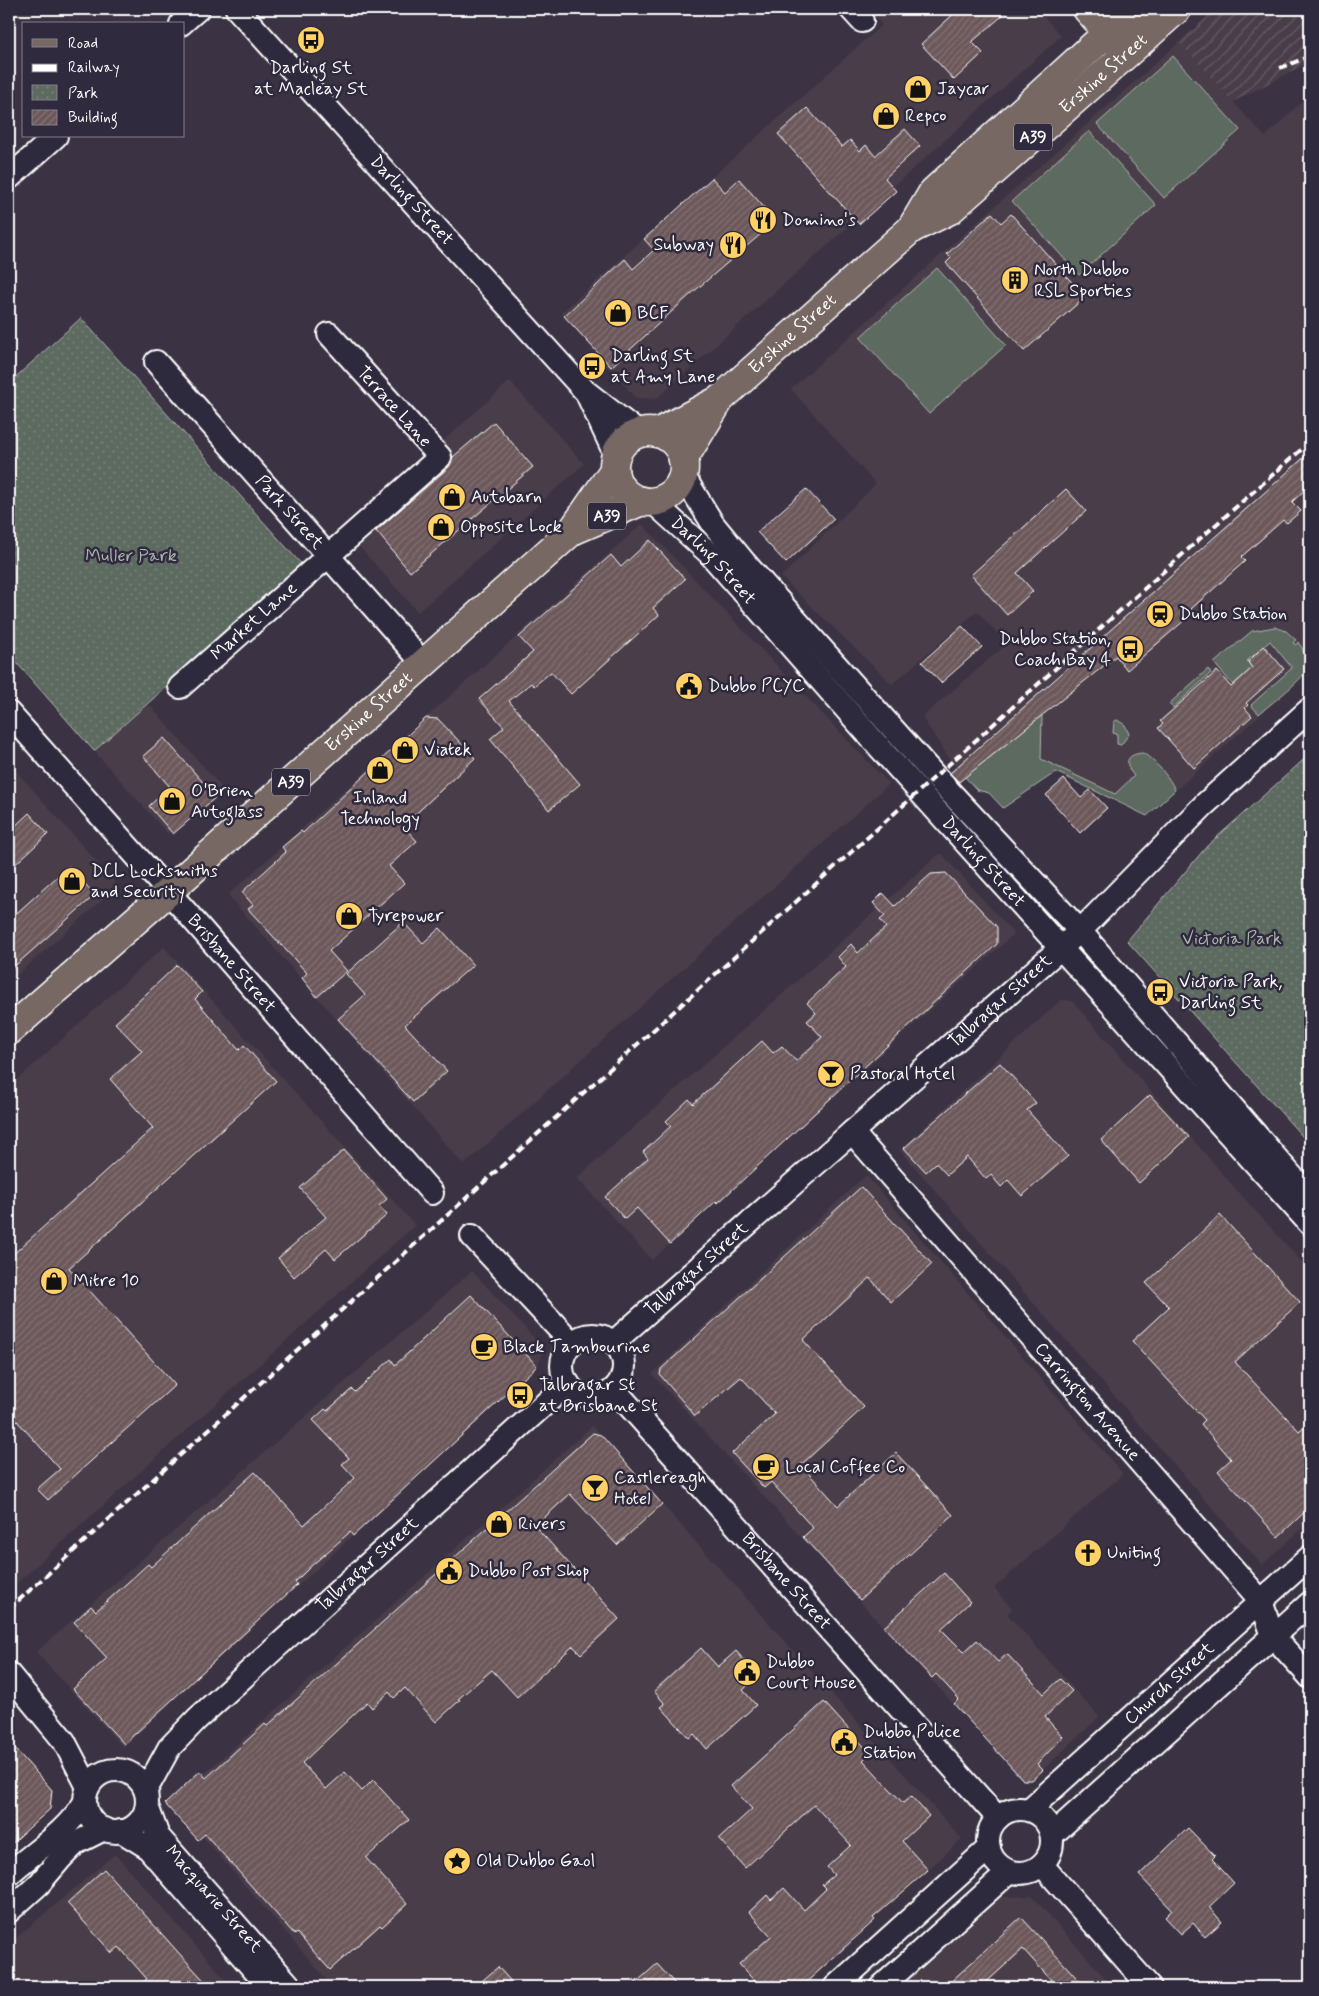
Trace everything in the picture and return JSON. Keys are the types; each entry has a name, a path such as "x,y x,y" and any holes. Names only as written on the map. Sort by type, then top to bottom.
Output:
{"main road":[{"path":"1087,9 1127,54"},
{"name":"Erskine Street","path":"649,433 719,400 911,229 950,210 1177,9"},
{"name":"Erskine Street","path":"911,229 933,192 1107,32 1128,10"},
{"name":"A39","path":"1128,10 1148,35"},
{"name":"Erskine Street","path":"683,467 719,400"},
{"path":"649,433 666,437 674,443 680,451 683,467"},
{"name":"A39","path":"649,433 629,438 621,446 615,463 617,481 623,490 631,497 647,502 663,499 679,485 683,467"},
{"name":"Erskine Street","path":"9,1031 168,892 572,531 615,463"},
{"name":"Erskine Street","path":"572,531 647,502"}],"street":[{"path":"183,22 198,9"},
{"name":"Darling Street","path":"237,9 585,391 649,433"},
{"path":"9,178 54,138"},
{"name":"Terrace Lane","path":"328,556 440,457 329,334"},
{"name":"Park Street","path":"156,362 424,664"},
{"name":"Darling Street","path":"585,391 615,463"},
{"name":"Darling Street","path":"683,467 713,524 745,563 929,769 1080,931 1310,1197"},
{"name":"Darling Street","path":"647,502 709,553 881,749 1310,1224"},
{"name":"Market Lane","path":"180,687 328,556"},
{"name":"Talbragar Street","path":"614,1342 1080,931 1204,806 1310,709"},
{"name":"Brisbane Street","path":"9,713 432,1193"},
{"name":"Carrington Avenue","path":"852,1132 1261,1601 1273,1636 1310,1678"},
{"path":"472,1236 572,1343"},
{"path":"593,1335 608,1338 614,1342 620,1349 625,1365 620,1382 614,1389 595,1397 585,1396 575,1391 564,1376 563,1358 572,1343 578,1338 593,1335"},
{"name":"Talbragar Street","path":"146,1798 169,1748 197,1719 568,1383"},
{"name":"Brisbane Street","path":"614,1389 998,1818"},
{"name":"Church Street","path":"1029,1810 1310,1557"},
{"name":"Church Street","path":"1052,1834 1310,1603"},
{"path":"9,1674 64,1741 87,1795 91,1818 113,1830"},
{"path":"9,1912 40,1884 76,1843 138,1823 146,1798 135,1776 118,1771 64,1741"},
{"name":"Talbragar Street","path":"118,1771 169,1748"},
{"path":"9,1874 63,1831 75,1818 93,1780 118,1771"},
{"name":"Macquarie Street","path":"146,1798 158,1836 291,1987"},
{"path":"1013,1810 1029,1810 1044,1819 1052,1834 1051,1851 1042,1865 1026,1873 1009,1872 1000,1867 992,1858 988,1848 988,1837 991,1827 998,1818 1013,1810"},
{"name":"Macquarie Street","path":"113,1830 147,1847 269,1987"},
{"path":"835,1987 988,1848"},
{"path":"1042,1865 1150,1987"},
{"path":"881,1987 1009,1872"}],"shaded area":[{"path":"884,9 1037,9 1061,36 656,399 636,398 561,313 882,25 875,16"},
{"path":"1216,9 1310,9 1310,62 1233,102 1179,42"},
{"path":"1179,42 1265,137 1310,94 1310,670 1147,816 1056,772 1003,808 989,793 958,771 922,717 1007,644 977,611 892,684 781,577 876,484 791,389"},
{"path":"510,381 584,464 418,612 355,542 440,444"},
{"path":"642,524 889,784 464,1165 228,895"},
{"path":"148,703 221,787 168,834 94,751"},
{"path":"9,763 118,886 9,982"},
{"path":"942,854 1014,934 652,1260 577,1178 938,855"},
{"path":"164,947 415,1225 9,1590 9,1087"},
{"path":"1061,1000 1072,1001 1241,1195 1310,1271 1310,1521 1262,1565 900,1150"},
{"path":"866,1175 1123,1474 994,1588 1012,1609 1007,1614 1099,1717 1032,1780 1023,1780 652,1374"},
{"path":"472,1271 545,1350 537,1366 123,1747 36,1652"},
{"path":"592,1426 962,1839 797,1987 333,1987 173,1802"},
{"path":"115,1854 232,1987 9,1987 9,1944"},
{"path":"1032,1896 1113,1987 900,1987 998,1897"}],"green space":[{"path":"1173,56 1240,130 1164,198 1097,124"},
{"path":"1089,131 1156,205 1079,275 1012,201"},
{"path":"937,268 1006,345 929,414 860,337"},
{"name":"Muller Park","path":"81,318 303,566 94,751 9,654 9,383"},
{"path":"1275,627 1286,631 1296,640 1293,643 1296,645 1298,642 1305,656 1306,668 1302,677 1297,682 1259,714 1251,705 1292,668 1270,641 1247,661 1253,668 1233,685 1214,663 1252,631"},
{"path":"1208,669 1211,673 1173,708 1169,704"},
{"path":"1040,713 1042,716 1041,759 1115,794 1134,776 1129,767 1128,760 1133,755 1143,753 1161,769 1175,790 1147,816 1056,772 1003,808 989,793 977,790 963,775"},
{"path":"1117,720 1125,725 1129,734 1121,745 1117,744 1117,734 1113,733 1114,721"},
{"name":"Victoria Park","path":"1310,754 1310,1145 1127,941 1207,846"}],"building":[{"path":"959,9 1010,9 972,42 983,53 954,80 921,44"},
{"path":"807,108 842,147 850,140 860,151 866,145 875,156 905,129 920,146 885,178 896,191 859,224 778,134"},
{"path":"712,178 725,192 739,179 776,221 691,294 611,367 564,316 625,259 633,269 654,250 644,239"},
{"name":"North Dubbo RSL Sporties","path":"992,213 1001,223 1011,214 1085,297 1024,351 946,263 951,258 947,254"},
{"name":"Autobarn","path":"494,422 533,467 410,572 376,531 449,467 453,457"},
{"name":"Dubbo Station","path":"1310,452 1310,485 1292,502 1301,511 1287,523 1283,520 1241,557 1245,561 1191,609 1194,612 1127,670 1116,656 959,782 950,773"},
{"path":"806,489 834,519 786,563 757,532"},
{"path":"1066,489 1086,511 1017,573 1033,591 1007,615 971,575"},
{"path":"650,540 685,579 653,608 659,615 571,694 551,672 534,686 531,683 509,701 580,784 549,810 490,739 504,727 479,699 533,652 519,637 611,555 621,567"},
{"path":"962,626 982,647 941,683 922,662"},
{"path":"1264,646 1284,669 1246,703 1248,705 1245,708 1252,716 1194,768 1158,728 1163,724 1160,721 1217,671 1231,687 1252,668 1248,662"},
{"path":"426,718 438,719 475,758 403,826 417,841 389,866 404,883 329,951 347,971 317,997 302,978 307,973 248,909 253,905 242,892 286,852 282,847 301,831 303,833"},
{"path":"164,738 216,797 173,834 149,806 170,787 143,756"},
{"path":"1064,779 1081,798 1090,790 1107,808 1080,833 1046,795"},
{"path":"29,813 48,834 9,870 9,832"},
{"path":"69,866 95,895 9,971 9,920"},
{"path":"946,873 997,927 997,944 718,1203 716,1201 670,1244 637,1208 625,1219 605,1197 648,1158 643,1152 671,1126 666,1121 689,1099 693,1104 762,1041 773,1053 782,1046 796,1061 822,1037 807,1021 816,1013 807,1003 846,967 838,957 851,944 858,953 886,927 880,920 885,916 873,903 883,893 895,906 931,874"},
{"path":"403,922 423,943 440,928 473,965 405,1025 447,1071 413,1102 338,1019 365,995 346,974"},
{"name":"Mitre 10","path":"177,965 202,992 195,999 239,1050 244,1045 276,1081 69,1268 175,1385 48,1500 37,1489 60,1469 9,1412 9,1258 153,1128 110,1079 142,1051 115,1023"},
{"path":"1000,1063 1036,1103 1027,1110 1068,1156 1022,1196 1008,1180 1001,1187 991,1175 986,1179 967,1157 947,1175 936,1163 926,1172 904,1148"},
{"path":"1150,1095 1189,1137 1139,1183 1101,1140"},
{"path":"344,1150 387,1199 379,1206 387,1215 335,1259 326,1249 294,1277 278,1258 326,1217 300,1188"},
{"path":"861,1187 932,1264 891,1302 870,1278 803,1340 864,1407 801,1465 838,1506 896,1453 953,1515 860,1600 803,1537 813,1528 771,1482 764,1488 732,1453 775,1414 741,1377 695,1416 660,1375 661,1369"},
{"path":"1220,1215 1300,1302 1235,1362 1299,1431 1310,1421 1310,1507 1278,1537 1218,1471 1231,1459 1201,1424 1205,1420 1132,1341 1169,1307 1146,1283"},
{"path":"471,1295 537,1366 353,1536 350,1532 310,1567 295,1582 297,1585 124,1744 73,1689 107,1658 74,1622 91,1606 96,1611 148,1564 151,1567 255,1472 304,1525 355,1478 342,1464 349,1458 313,1420 325,1409 327,1411 352,1389 355,1392 391,1359 395,1365"},
{"path":"593,1433 601,1435 662,1504 617,1545 570,1494 535,1526 619,1619 581,1654 573,1646 517,1697 492,1670 458,1699 460,1700 436,1722 405,1688 394,1698 389,1692 372,1708 367,1702 302,1763 326,1789 345,1772 362,1791 373,1780 409,1820 366,1858 407,1904 382,1927 380,1925 330,1970 297,1933 295,1935 205,1834 198,1840 165,1804 200,1771 206,1778 265,1724 267,1726"},
{"path":"944,1573 970,1602 941,1629 964,1652 977,1640 998,1662 1007,1654 1044,1694 1060,1679 1072,1691 1045,1717 1063,1737 1037,1764 1043,1770 1032,1780 1023,1780 954,1704 959,1699 936,1674 932,1678 884,1627"},
{"path":"701,1648 718,1667 736,1651 758,1676 743,1690 756,1705 707,1749 694,1734 689,1738 661,1707 665,1704 654,1691"},
{"path":"824,1702 870,1753 863,1760 903,1803 911,1796 929,1816 902,1841 928,1870 873,1918 875,1920 801,1987 760,1987 739,1964 771,1936 749,1912 767,1895 771,1900 784,1888 804,1910 826,1889 822,1885 834,1875 827,1867 851,1845 814,1805 745,1868 719,1839 752,1809 731,1786"},
{"path":"9,1742 52,1790 50,1809 9,1846"},
{"path":"1188,1828 1215,1856 1212,1859 1234,1883 1209,1907 1222,1922 1205,1937 1193,1923 1181,1934 1165,1917 1172,1910 1139,1875"},
{"path":"104,1869 210,1987 137,1987 147,1979 119,1947 112,1953 67,1903"},
{"path":"1021,1917 1085,1987 1043,1987 1051,1980 1023,1949 981,1987 945,1987"},
{"path":"657,1964 678,1987 631,1987"},
{"path":"498,1967 516,1987 475,1987"}],"railway":[{"path":"1280,68 1310,56"},
{"path":"9,1609 1310,442"}],"place":[{"name":"Darling St at Macleay St","path":"311,40"},
{"name":"Jaycar","path":"918,89"},
{"name":"Repco","path":"886,116"},
{"name":"Domino's","path":"763,220"},
{"name":"Subway","path":"733,245"},
{"name":"North Dubbo RSL Sporties","path":"1015,280"},
{"name":"BCF","path":"618,313"},
{"name":"Darling St at Amy Lane","path":"592,366"},
{"name":"Autobarn","path":"452,497"},
{"name":"Opposite Lock","path":"441,527"},
{"name":"Dubbo Station","path":"1160,614"},
{"name":"Dubbo Station, Coach Bay 4","path":"1130,649"},
{"name":"Dubbo PCYC","path":"689,686"},
{"name":"Viatek","path":"405,750"},
{"name":"Inland Technology","path":"380,770"},
{"name":"O'Brien Autoglass","path":"172,801"},
{"name":"DCL Locksmiths and Security","path":"72,881"},
{"name":"Tyrepower","path":"349,916"},
{"name":"Victoria Park, Darling St","path":"1160,992"},
{"name":"Pastoral Hotel","path":"831,1074"},
{"name":"Mitre 10","path":"54,1281"},
{"name":"Black Tambourine","path":"484,1347"},
{"name":"Talbragar St at Brisbane St","path":"520,1395"},
{"name":"Local Coffee Co","path":"766,1467"},
{"name":"Castlereagh Hotel","path":"595,1488"},
{"name":"Rivers","path":"499,1524"},
{"name":"Uniting","path":"1088,1553"},
{"name":"Dubbo Post Shop","path":"449,1571"},
{"name":"Dubbo Court House","path":"747,1672"},
{"name":"Dubbo Police Station","path":"844,1742"},
{"name":"Old Dubbo Gaol","path":"457,1861"}]}
